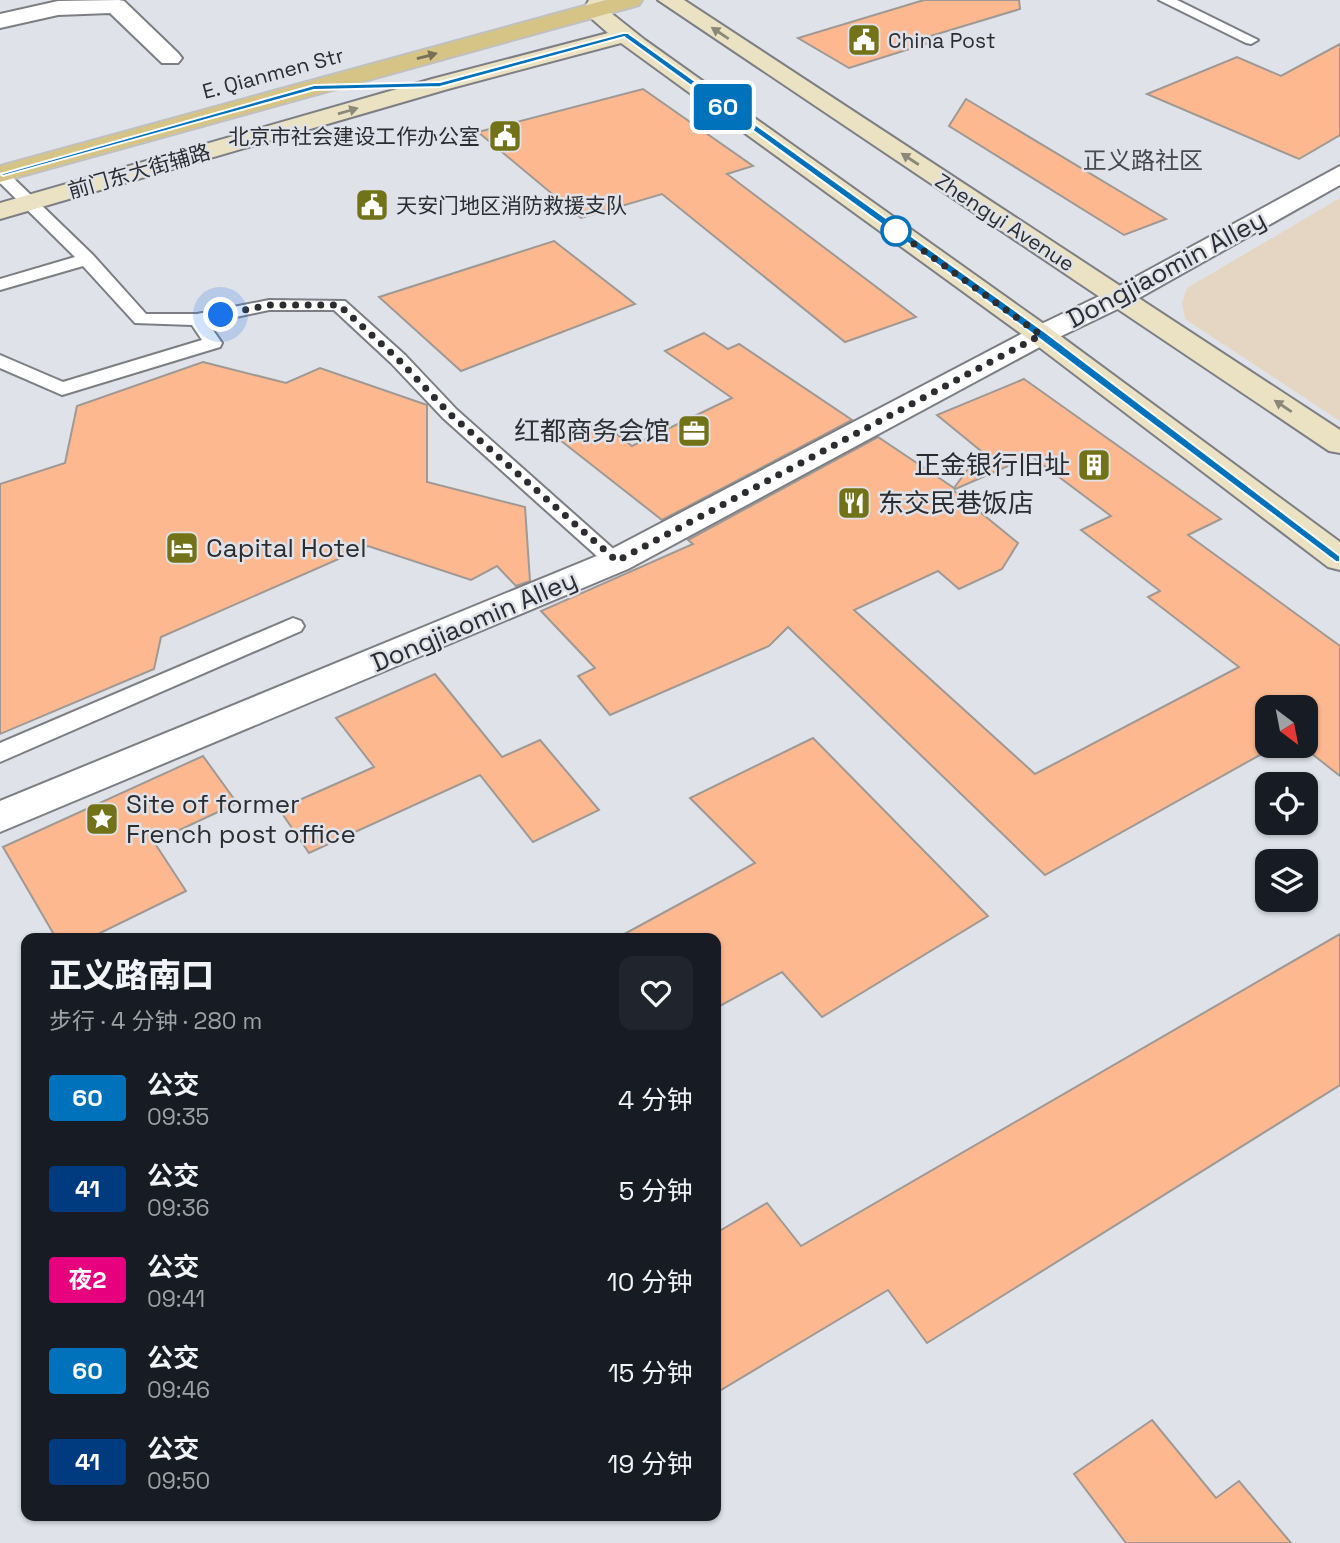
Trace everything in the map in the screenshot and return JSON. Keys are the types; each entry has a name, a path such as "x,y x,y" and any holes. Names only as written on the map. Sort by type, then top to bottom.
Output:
{"main road":[{"path":"506,10 546,0"},
{"path":"0,174 597,5 631,0"}],"street":[{"path":"0,21 58,8 117,6 140,0"},
{"name":"Zhengyi Avenue","path":"669,0 1340,444"},
{"path":"597,5 626,35 1041,335 1340,559"},
{"path":"117,6 170,58"},
{"name":"前门东大街辅路","path":"0,211 440,84 626,35"},
{"name":"前门东大街辅路","path":"314,87 440,84"},
{"name":"Dongjiaomin Alley","path":"0,817 617,561 1041,335 1120,297 1340,174"}],"lane":[{"path":"1166,0 1251,40"},
{"path":"0,174 87,259 142,319 197,320 269,305 339,305 398,359 450,414 617,561"},
{"path":"0,285 87,259"},
{"path":"0,360 62,389 213,343 197,320"},
{"path":"0,753 293,626"}],"shaded area":[{"path":"1340,198 1340,421 1185,319 1182,303 1187,288"}],"building":[{"path":"924,0 1019,0 1020,9 924,38 932,42 849,68 798,38"},
{"path":"1340,44 1340,135 1299,159 1147,94 1237,57 1281,76"},
{"path":"643,89 753,166 727,174 916,317 845,342 662,194 581,218 478,132"},
{"path":"966,99 1166,219 1124,235 949,126"},
{"path":"554,241 635,304 461,371 379,297"},
{"path":"704,333 728,349 739,344 852,420 662,520 560,440 600,421 632,446 732,398 665,351"},
{"name":"Capital Hotel","path":"203,362 286,383 320,368 427,405 427,482 525,507 530,581 516,586 497,566 471,580 368,546 161,637 154,669 0,734 0,484 65,463 77,406"},
{"path":"1024,379 1221,519 1188,535 1340,646 1340,776 1317,758 1318,695 1255,695 1255,758 1045,875 788,627 769,646 610,715 578,676 595,668 541,611 693,544 688,540 878,437 954,488 981,451 937,415","holes":["1031,456 1111,516 1081,530 1160,591 1148,597 1239,667 1035,774 854,610 938,571 959,589 1002,569 1018,543 953,490"]},
{"path":"435,674 502,757 540,740 599,810 533,842 480,775 309,853 279,809 374,767 336,718"},
{"path":"813,738 988,916 822,1017 782,972 721,1005 721,933 626,933 755,863 690,798"},
{"path":"203,756 237,803 154,842 186,891 100,933 53,933 3,847"},
{"path":"1340,934 1340,1085 927,1343 888,1290 721,1390 721,1230 767,1203 801,1246"},
{"path":"1152,1420 1216,1498 1239,1481 1291,1543 1126,1543 1074,1474"}],"bus line":[{"name":"60","path":"0,174 314,87 440,84 626,35 1041,335 1340,559"}],"place":[{"name":"China Post","path":"864,40"},
{"name":"北京市社会建设工作办公室","path":"505,136"},
{"name":"天安门地区消防救援支队","path":"372,205"},
{"name":"红都商务会馆","path":"694,431"},
{"name":"正金银行旧址","path":"1094,465"},
{"name":"东交民巷饭店","path":"854,503"},
{"name":"Capital Hotel","path":"182,548"},
{"name":"Site of former French post office","path":"102,819"}],"district":[{"name":"正义路社区","path":"1143,160"}],"route":[{"path":"221,315 269,305 339,305 398,359 450,414 617,561 1041,335 896,231"}]}
